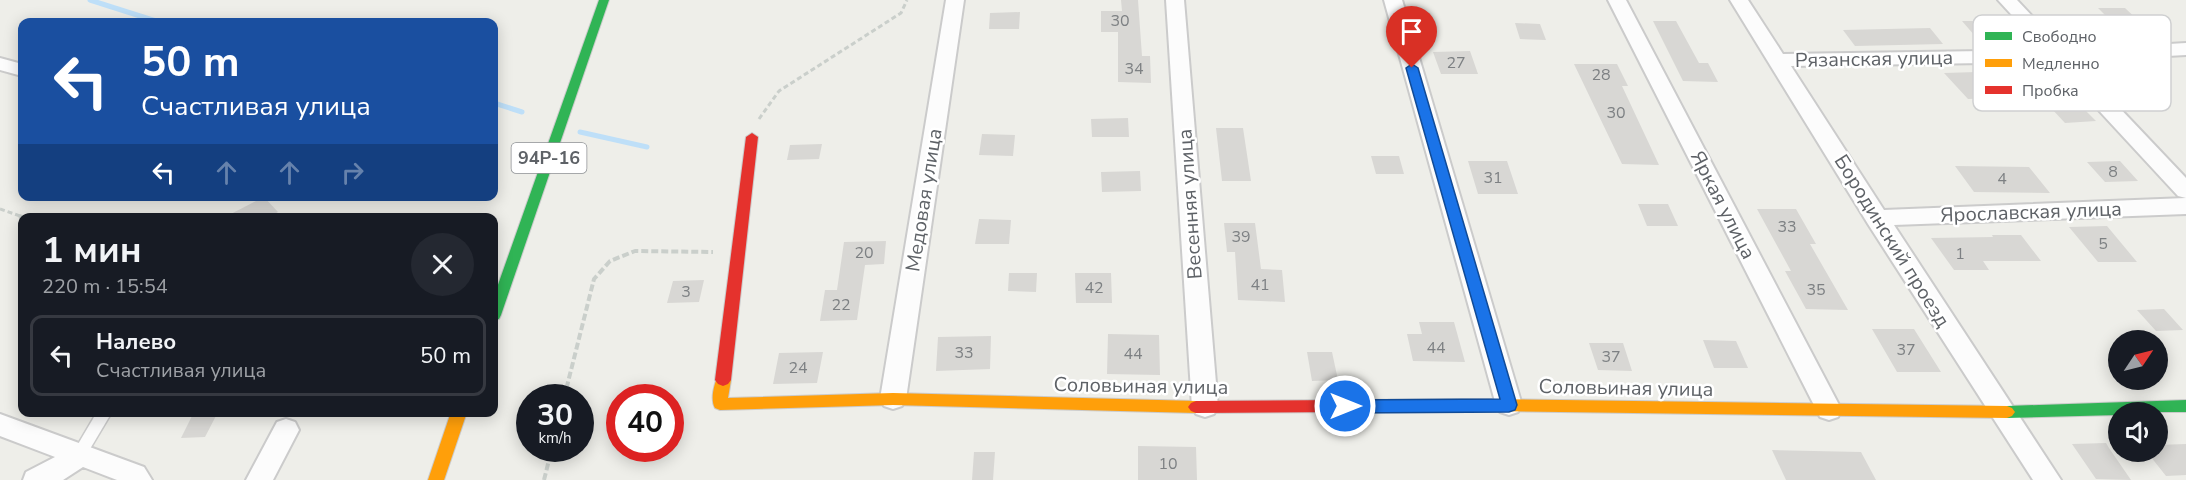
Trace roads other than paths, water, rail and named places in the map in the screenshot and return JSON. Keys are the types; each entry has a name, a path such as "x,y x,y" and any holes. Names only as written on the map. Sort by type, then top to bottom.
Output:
{"street":[{"name":"94Р-16","path":"498,304 604,0"},
{"name":"Медовая улица","path":"893,399 955,0"},
{"name":"Весенняя улица","path":"1175,0 1204,407"},
{"path":"1393,0 1509,405"},
{"name":"Яркая улица","path":"1617,0 1829,410"},
{"name":"Бородинский проезд","path":"1739,0 1876,218 2001,412 2048,480"},
{"path":"2007,0 2021,15"},
{"name":"Рязанская улица","path":"2171,50 2186,49"},
{"name":"Рязанская улица","path":"1778,60 1973,57"},
{"path":"0,64 18,69"},
{"path":"2110,111 2186,191"},
{"name":"Соловьиная улица","path":"752,137 720,404 893,399 1204,407 1509,405 2001,412 2186,406"},
{"name":"Ярославская улица","path":"1876,218 2186,206"},
{"path":"436,480 457,417"},
{"path":"0,425 135,475 139,480"},
{"path":"259,480 286,430"},
{"path":"36,480 56,471 79,455"}],"lane":[{"path":"79,455 102,417"}],"waterway":[{"path":"90,0 146,18"},
{"path":"498,104 522,112"},
{"path":"580,132 647,147"}]}
